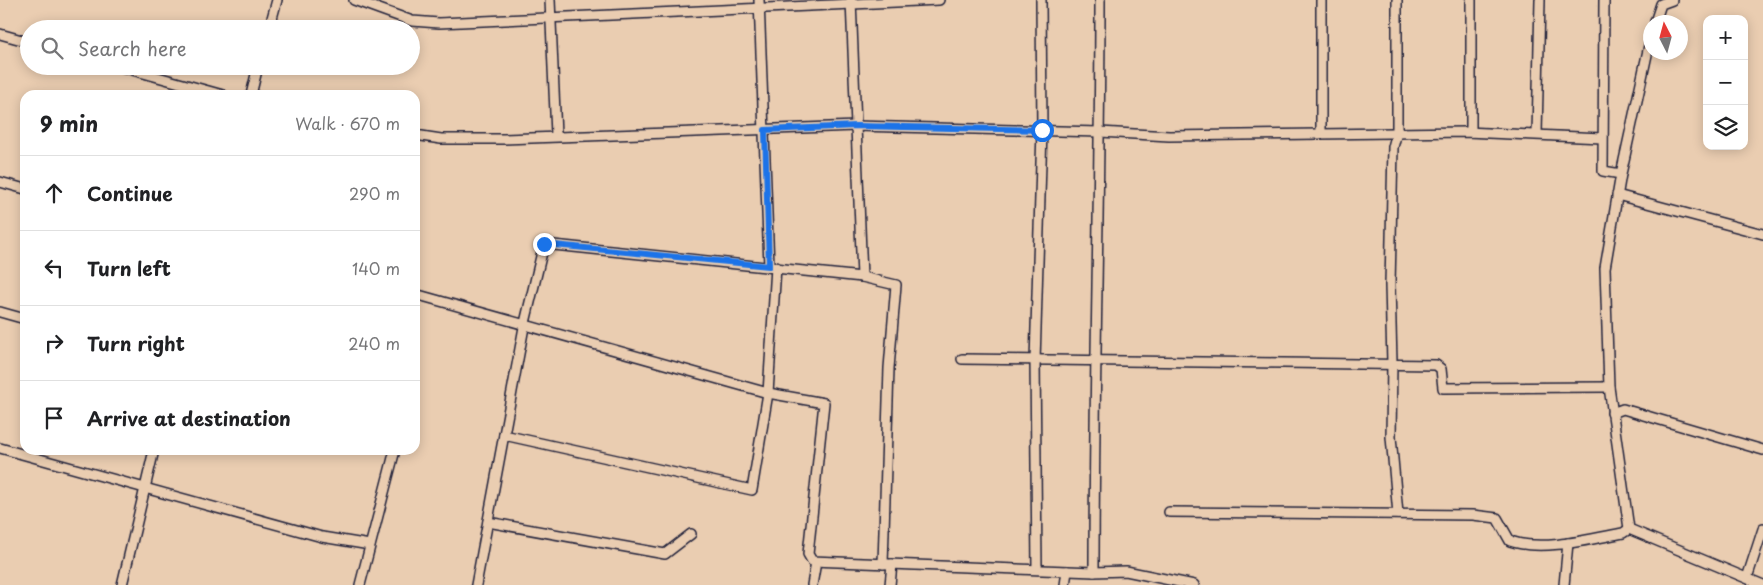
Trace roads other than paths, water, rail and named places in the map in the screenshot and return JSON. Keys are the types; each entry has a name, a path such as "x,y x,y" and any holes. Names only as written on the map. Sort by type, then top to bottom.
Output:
{"street":[{"path":"271,20 277,0"},
{"path":"354,0 409,20"},
{"path":"550,0 556,135"},
{"path":"420,22 439,23 550,18 759,4 939,0"},
{"path":"1037,569 1035,361 1042,130 1041,0"},
{"path":"1094,572 1094,362 1100,132 1100,0"},
{"path":"1321,0 1321,133"},
{"path":"1398,0 1397,132 1393,147 1390,285 1391,437 1398,514"},
{"path":"1470,0 1471,132"},
{"path":"1537,134 1540,0"},
{"path":"1604,0 1603,171 1621,174"},
{"path":"1657,15 1661,4 1672,0"},
{"path":"851,2 862,277"},
{"path":"504,435 752,490 768,393 772,267 759,4"},
{"path":"0,34 20,40"},
{"path":"1629,529 1609,387 1606,268 1621,174 1646,60"},
{"path":"151,75 205,90"},
{"path":"252,90 256,75"},
{"path":"420,136 441,139 504,139 556,135 856,126 1042,130 1169,136 1471,132 1602,138"},
{"path":"0,182 20,188"},
{"path":"1617,196 1763,234"},
{"path":"476,585 524,327 544,244 862,277 891,282 896,285 889,368 888,564 890,585"},
{"path":"420,296 524,327 768,393 824,403 808,554 816,562 1094,572 1126,571 1194,585"},
{"path":"0,312 20,318"},
{"path":"962,360 1436,364 1441,369 1443,388 1609,387"},
{"path":"1612,413 1623,410 1763,450"},
{"path":"0,448 20,453"},
{"path":"26,455 322,537 370,545"},
{"path":"122,585 153,455"},
{"path":"360,585 394,455"},
{"path":"1169,512 1473,515 1497,518 1510,541 1519,544 1568,543 1623,533 1629,529"},
{"path":"488,522 665,554 691,534"},
{"path":"1629,529 1763,585"},
{"path":"1747,578 1763,529"},
{"path":"1564,585 1568,543"},
{"path":"812,585 816,562"},
{"path":"1065,585 1067,571"}]}
